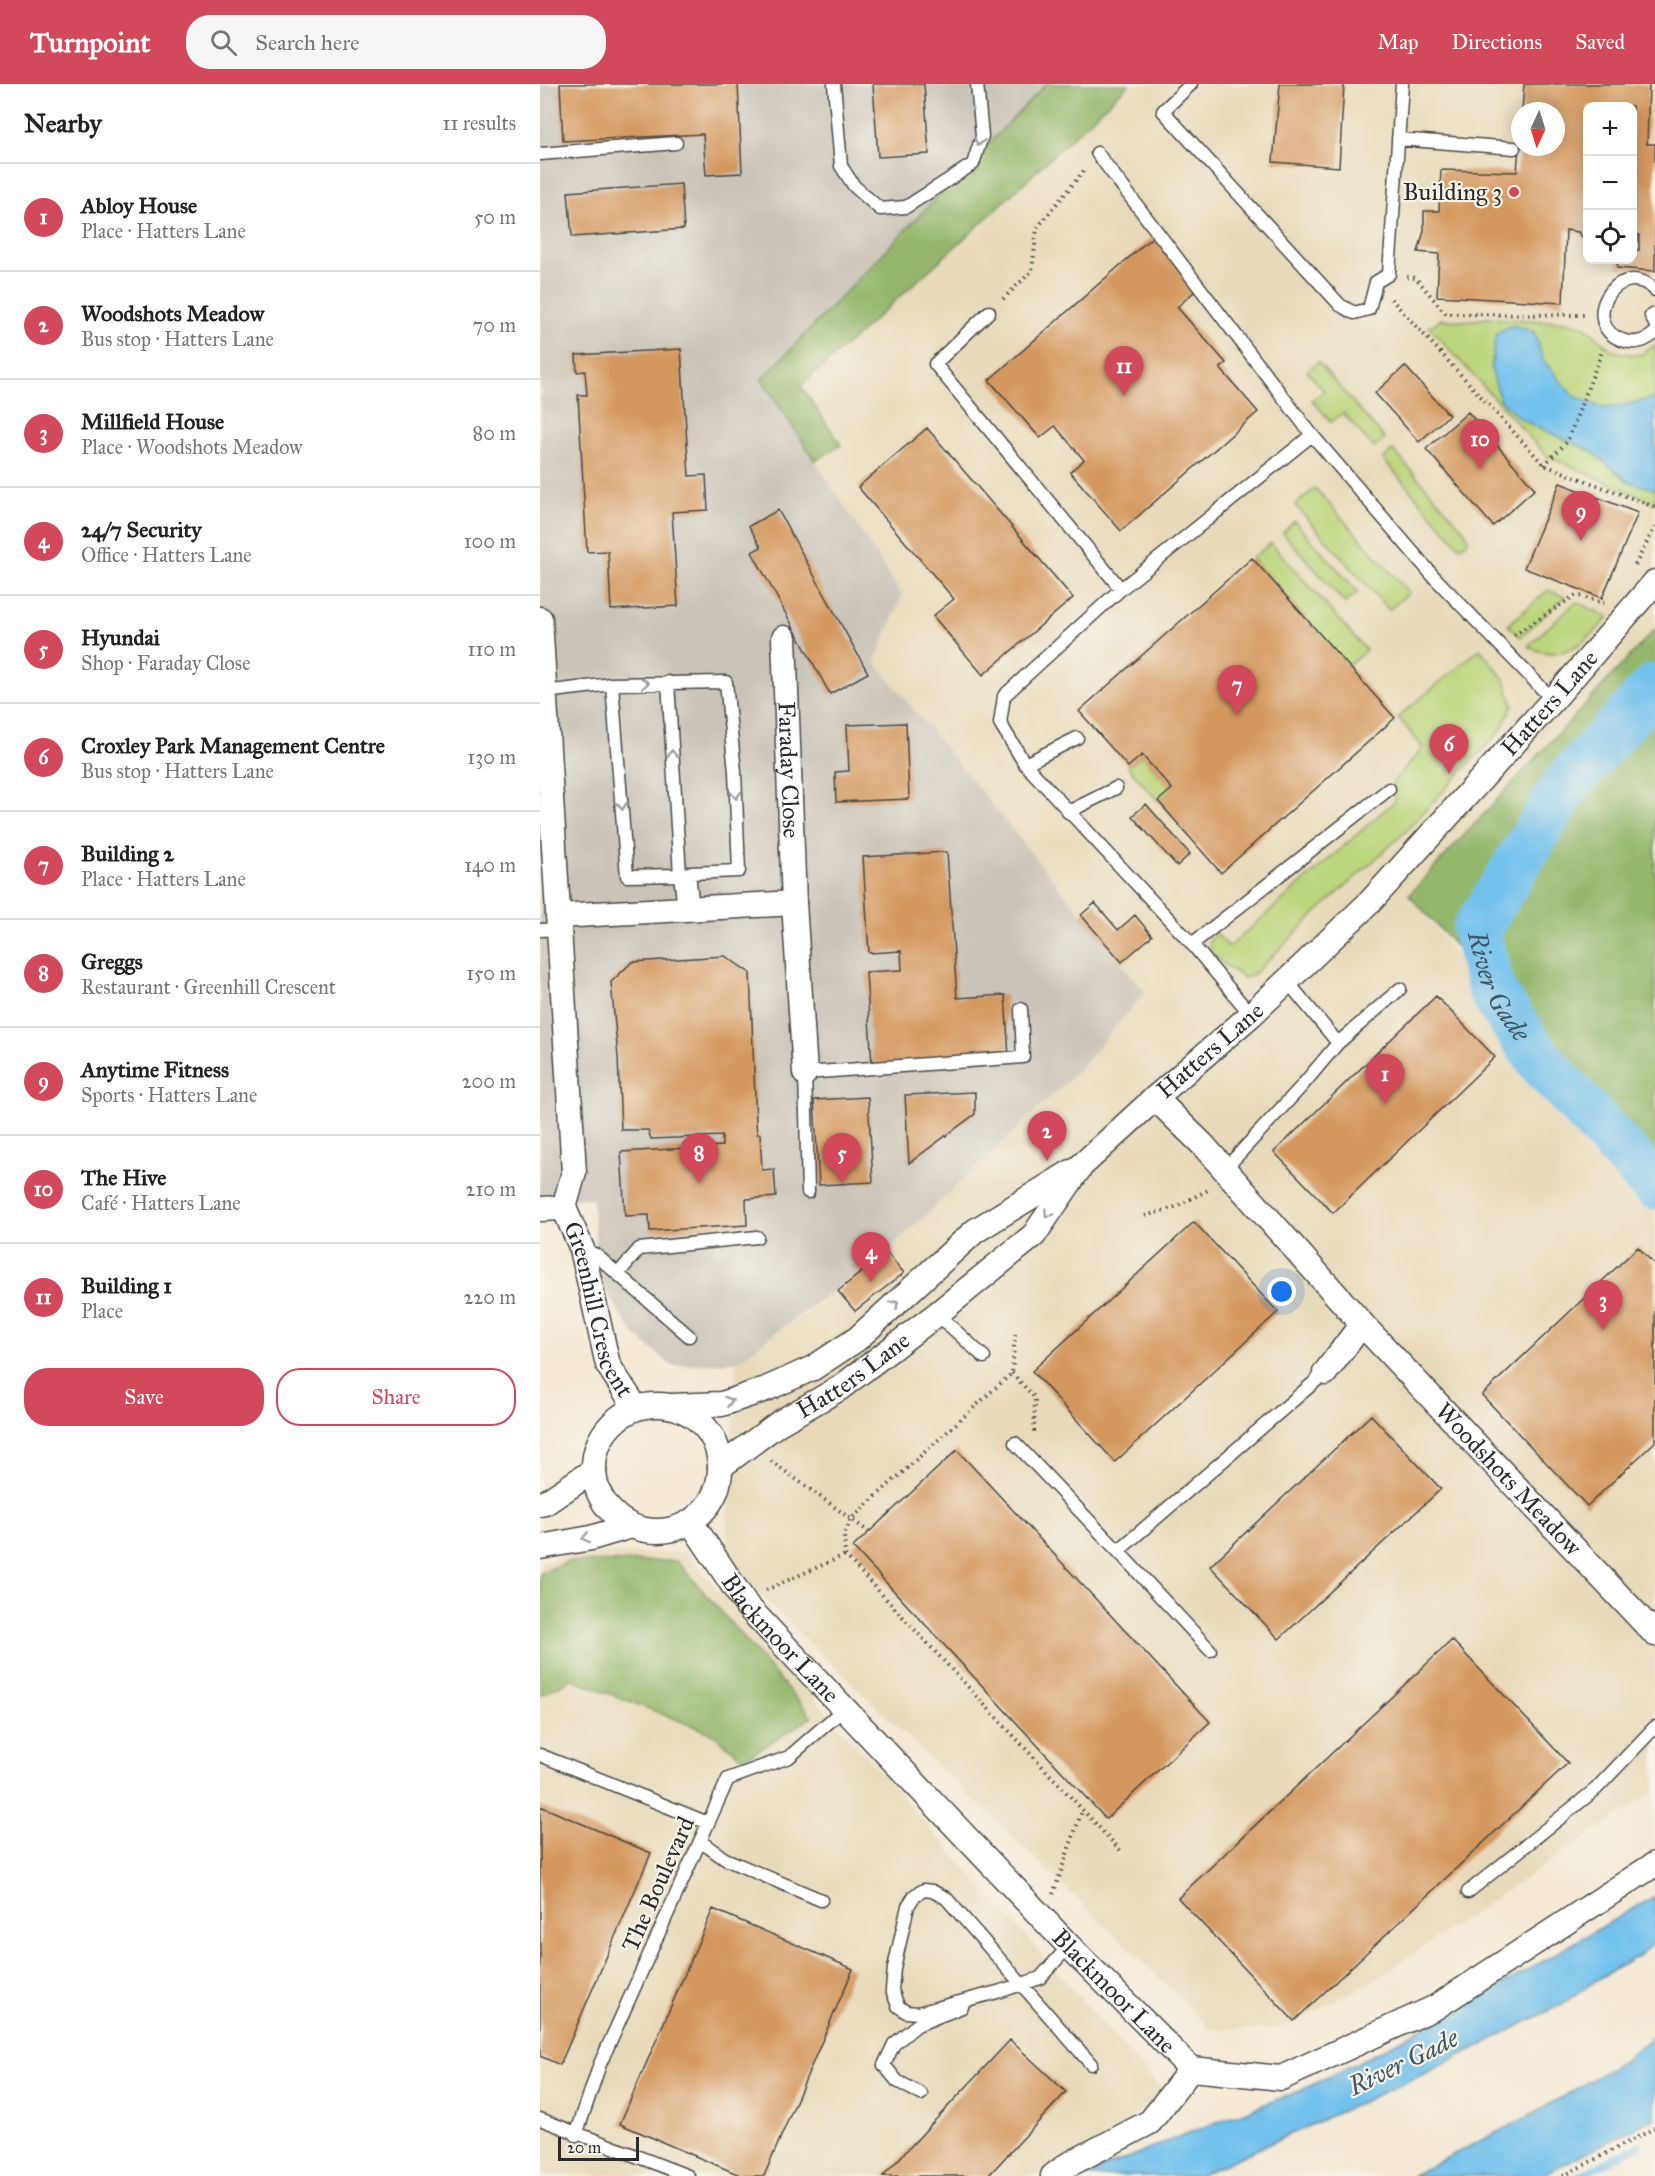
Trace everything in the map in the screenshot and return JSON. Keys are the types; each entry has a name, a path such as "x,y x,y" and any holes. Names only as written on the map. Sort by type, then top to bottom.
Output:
{"street":[{"name":"Hatters Lane","path":"720,1467 779,1423 840,1388 937,1314 1034,1234 1081,1166 1251,1015 1370,902 1655,582"},
{"name":"Greenhill Crescent","path":"540,619 553,925 574,1173 564,1208 582,1249 608,1365 636,1408"},
{"name":"Faraday Close","path":"784,638 794,903 805,1073"},
{"path":"553,925 688,909 794,903"},
{"name":"Woodshots Meadow","path":"1155,1098 1202,1144 1362,1324 1655,1635"},
{"path":"671,1406 688,1412 702,1423 713,1438 720,1455 721,1474 716,1493 706,1509 692,1522 660,1532 632,1526 616,1517 605,1503 597,1487 594,1470 596,1450 605,1432 618,1418 636,1408 653,1405 722,1404 766,1389 813,1368 857,1338 975,1231 1081,1166"},
{"name":"Greenhill Crescent","path":"540,1209 564,1208"},
{"path":"1325,1372 1362,1324"},
{"path":"540,1504 545,1503 594,1470"},
{"name":"Blackmoor Lane","path":"692,1522 747,1606 1068,1946 1191,2069 1281,2079 1436,2007 1655,1864"},
{"path":"540,1547 591,1538 632,1526"},
{"path":"1053,2176 1066,2166 1150,2122 1191,2069"}],"lane":[{"path":"834,84 841,166 854,186 880,209 906,207 973,164 982,136 977,84"},
{"path":"1191,84 1163,111 1340,305 1354,313 1369,309 1376,282 1389,274 1402,84"},
{"path":"1398,139 1511,148"},
{"path":"540,154 676,143"},
{"path":"1097,153 1312,435 1434,577 1553,699"},
{"path":"1655,290 1642,282 1632,280 1622,282 1607,295 1602,315 1606,327 1619,339 1640,342 1655,333"},
{"path":"989,312 935,364 1121,589"},
{"path":"1251,1015 1192,944 1025,764 1000,723 1004,696 1121,589 1312,435"},
{"path":"668,682 688,909"},
{"path":"544,692 612,684 726,682 735,772 739,871 627,876 612,684"},
{"path":"1025,764 1077,738"},
{"path":"1068,812 1116,788"},
{"path":"1192,944 1389,789"},
{"path":"1287,981 1338,1043"},
{"path":"1225,1169 1301,1087 1338,1043 1400,989"},
{"path":"808,1192 805,1073 1023,1057 1021,1009"},
{"path":"618,1274 639,1249 757,1237"},
{"path":"582,1249 596,1255 689,1336"},
{"path":"937,1314 984,1357"},
{"path":"1118,1551 1325,1372"},
{"path":"1015,1443 1210,1650"},
{"name":"The Boulevard","path":"576,2135 600,2064 728,1779 789,1757 845,1708"},
{"path":"1468,1892 1596,1789 1655,1727"},
{"path":"540,1755 708,1823"},
{"path":"700,1841 725,1859 821,1900"},
{"path":"1001,1991 918,2013 906,2012 898,2006 892,1990 894,1968 908,1906 915,1895 924,1890 946,1898 1091,2064"},
{"path":"921,2094 897,2081 884,2065 894,2044 917,2025 1040,1978 1068,1946"},
{"path":"540,2119 576,2135 688,2176"}],"path":[{"path":"989,312 1032,271 1037,228 1097,153"},
{"path":"1389,274 1416,278 1446,314 1583,314 1588,319"},
{"path":"1376,282 1544,465 1655,507"},
{"path":"1544,465 1567,442 1607,341"},
{"path":"1628,573 1635,566 1655,527"},
{"path":"1498,645 1576,595 1603,604 1609,597"},
{"path":"1145,1216 1175,1207 1209,1189 1225,1169"},
{"path":"1015,1334 1012,1373 851,1519 844,1535 845,1555 1120,1851"},
{"path":"1012,1373 1035,1398 1034,1461"},
{"path":"748,1445 868,1532"},
{"path":"747,1606 764,1590 845,1555"},
{"path":"1038,1913 1051,1900 1083,1810"},
{"path":"1563,2176 1655,2128"}],"shaded area":[{"path":"540,84 1045,84 762,379 902,595 875,662 1145,992 1075,1074 886,1252 737,1362 672,1366 633,1333 599,1281 592,1198 540,1198"},
{"path":"1046,84 1655,84 1655,631 1409,895 1655,1207 1655,1791 1374,1980 1283,2028 1210,2030 1167,1985 741,1577 727,1544 737,1362 838,1291 936,1190 1075,1074 1145,992 875,662 902,595 762,379"},
{"path":"685,1552 1164,2092 1054,2176 540,2176 540,1564 566,1553"}],"green space":[{"path":"1046,84 1129,84 979,225 801,386 841,445 815,461 762,379"},
{"path":"1489,318 1565,322 1585,327 1613,351 1633,355 1642,354 1655,345 1655,503 1547,456 1429,327 1441,319 1463,321"},
{"path":"1318,362 1385,439 1374,448 1343,413 1331,422 1312,400 1324,391 1307,371"},
{"path":"1393,450 1465,531 1467,543 1460,547 1383,459"},
{"path":"1315,488 1409,593 1389,610 1295,505"},
{"path":"1294,521 1358,592 1345,603 1283,533"},
{"path":"1271,543 1366,650 1348,666 1252,558"},
{"path":"1548,590 1565,597 1520,637 1508,625"},
{"path":"1576,602 1608,617 1592,635 1562,652 1551,653 1528,646"},
{"path":"1655,629 1655,1167 1409,895"},
{"path":"1480,649 1505,680 1513,705 1501,730 1404,833 1317,912 1255,973 1244,978 1217,959 1210,949 1209,942 1215,932 1229,947 1395,801 1393,782 1423,748 1398,717"},
{"path":"1142,755 1172,789 1158,801 1128,767"},
{"path":"677,1561 812,1717 744,1759 711,1733 572,1679 540,1695 540,1573 567,1562"}],"water":[{"path":"1513,325 1534,332 1543,360 1572,395 1602,408 1655,398 1655,490 1628,481 1591,451 1522,420 1500,400 1491,368 1496,333"},
{"path":"1655,1896 1655,1941 1639,1956 1601,1977 1562,2004 1426,2073 1198,2176 1084,2176 1183,2135 1300,2091 1371,2056 1498,1987"},
{"path":"1655,2034 1655,2118 1540,2176 1411,2176 1535,2113 1625,2060"}],"building":[{"path":"560,84 738,84 742,173 706,175 703,134 563,141"},
{"path":"873,84 924,84 929,154 878,157"},
{"path":"1280,84 1344,84 1339,167 1273,162"},
{"name":"Building 3","path":"1524,84 1649,84 1647,144 1655,144 1655,271 1617,268 1618,264 1637,264 1637,250 1639,250 1637,102 1583,102 1583,238 1578,232 1566,230 1563,303 1437,296 1439,254 1418,252 1424,231 1424,211 1439,211 1441,170 1517,172 1518,156 1565,156 1565,102 1523,102"},
{"path":"681,184 684,229 572,237 568,192"},
{"path":"1157,233 1202,285 1177,307 1226,363 1220,368 1258,412 1121,531 1070,472 1084,460 1055,426 1040,438 989,380"},
{"path":"681,349 689,476 706,475 708,510 672,512 678,606 611,610 608,551 587,552 578,395 587,395 585,371 577,372 576,355"},
{"path":"1405,366 1449,415 1419,442 1375,393"},
{"path":"1468,412 1535,489 1493,526 1426,449"},
{"path":"927,428 1073,598 983,675 933,616 954,599 858,487"},
{"path":"1560,483 1638,513 1602,598 1524,568"},
{"path":"778,510 868,673 830,694 752,552 761,547 749,526"},
{"path":"1252,558 1395,718 1221,873 1158,801 1172,789 1142,755 1128,767 1079,711"},
{"path":"906,723 909,799 836,802 835,772 849,771 847,725"},
{"path":"1146,804 1190,854 1177,866 1132,816"},
{"path":"947,852 957,998 1005,995 1009,1057 872,1065 866,972 902,970 901,951 869,953 863,857"},
{"path":"1095,903 1118,930 1135,915 1152,936 1122,962 1081,915"},
{"path":"725,956 750,973 757,1134 760,1134 762,1170 774,1169 776,1197 746,1199 747,1225 650,1231 649,1215 625,1216 621,1152 722,1146 722,1136 651,1139 648,1130 621,1130 618,1057 611,982 632,962"},
{"path":"1436,996 1495,1057 1333,1213 1274,1152"},
{"path":"975,1092 975,1114 909,1163 905,1095"},
{"path":"868,1097 873,1182 819,1185 814,1100"},
{"path":"1194,1222 1278,1312 1115,1462 1032,1371"},
{"path":"1638,1247 1655,1265 1655,1442 1587,1506 1482,1395"},
{"path":"886,1252 904,1273 855,1311 838,1291"},
{"path":"1371,1415 1441,1489 1279,1639 1210,1566"},
{"path":"957,1450 1210,1722 1106,1819 853,1547"},
{"path":"1452,1640 1568,1763 1294,2021 1178,1898"},
{"path":"540,1806 651,1853 560,2065 540,2056"},
{"path":"713,1909 853,1969 764,2176 742,2176 620,2124"},
{"path":"1010,2040 1066,2092 988,2176 883,2176"}],"waterway":[{"name":"River Gade","path":"1655,687 1568,782 1476,930 1492,992 1541,1062 1655,1186"},
{"path":"1580,2176 1639,2146"}],"place":[{"name":"Building 3","path":"1514,192"},
{"name":"Building 1","path":"1124,396"},
{"name":"The Hive","path":"1480,469"},
{"name":"Anytime Fitness","path":"1581,541"},
{"name":"Building 2","path":"1237,715"},
{"name":"Croxley Park Management Centre","path":"1449,774"},
{"name":"Abloy House","path":"1385,1104"},
{"name":"Woodshots Meadow","path":"1047,1161"},
{"name":"Greggs","path":"699,1183"},
{"name":"Hyundai","path":"842,1183"},
{"name":"24/7 Security","path":"871,1282"},
{"name":"Millfield House","path":"1603,1330"}]}
